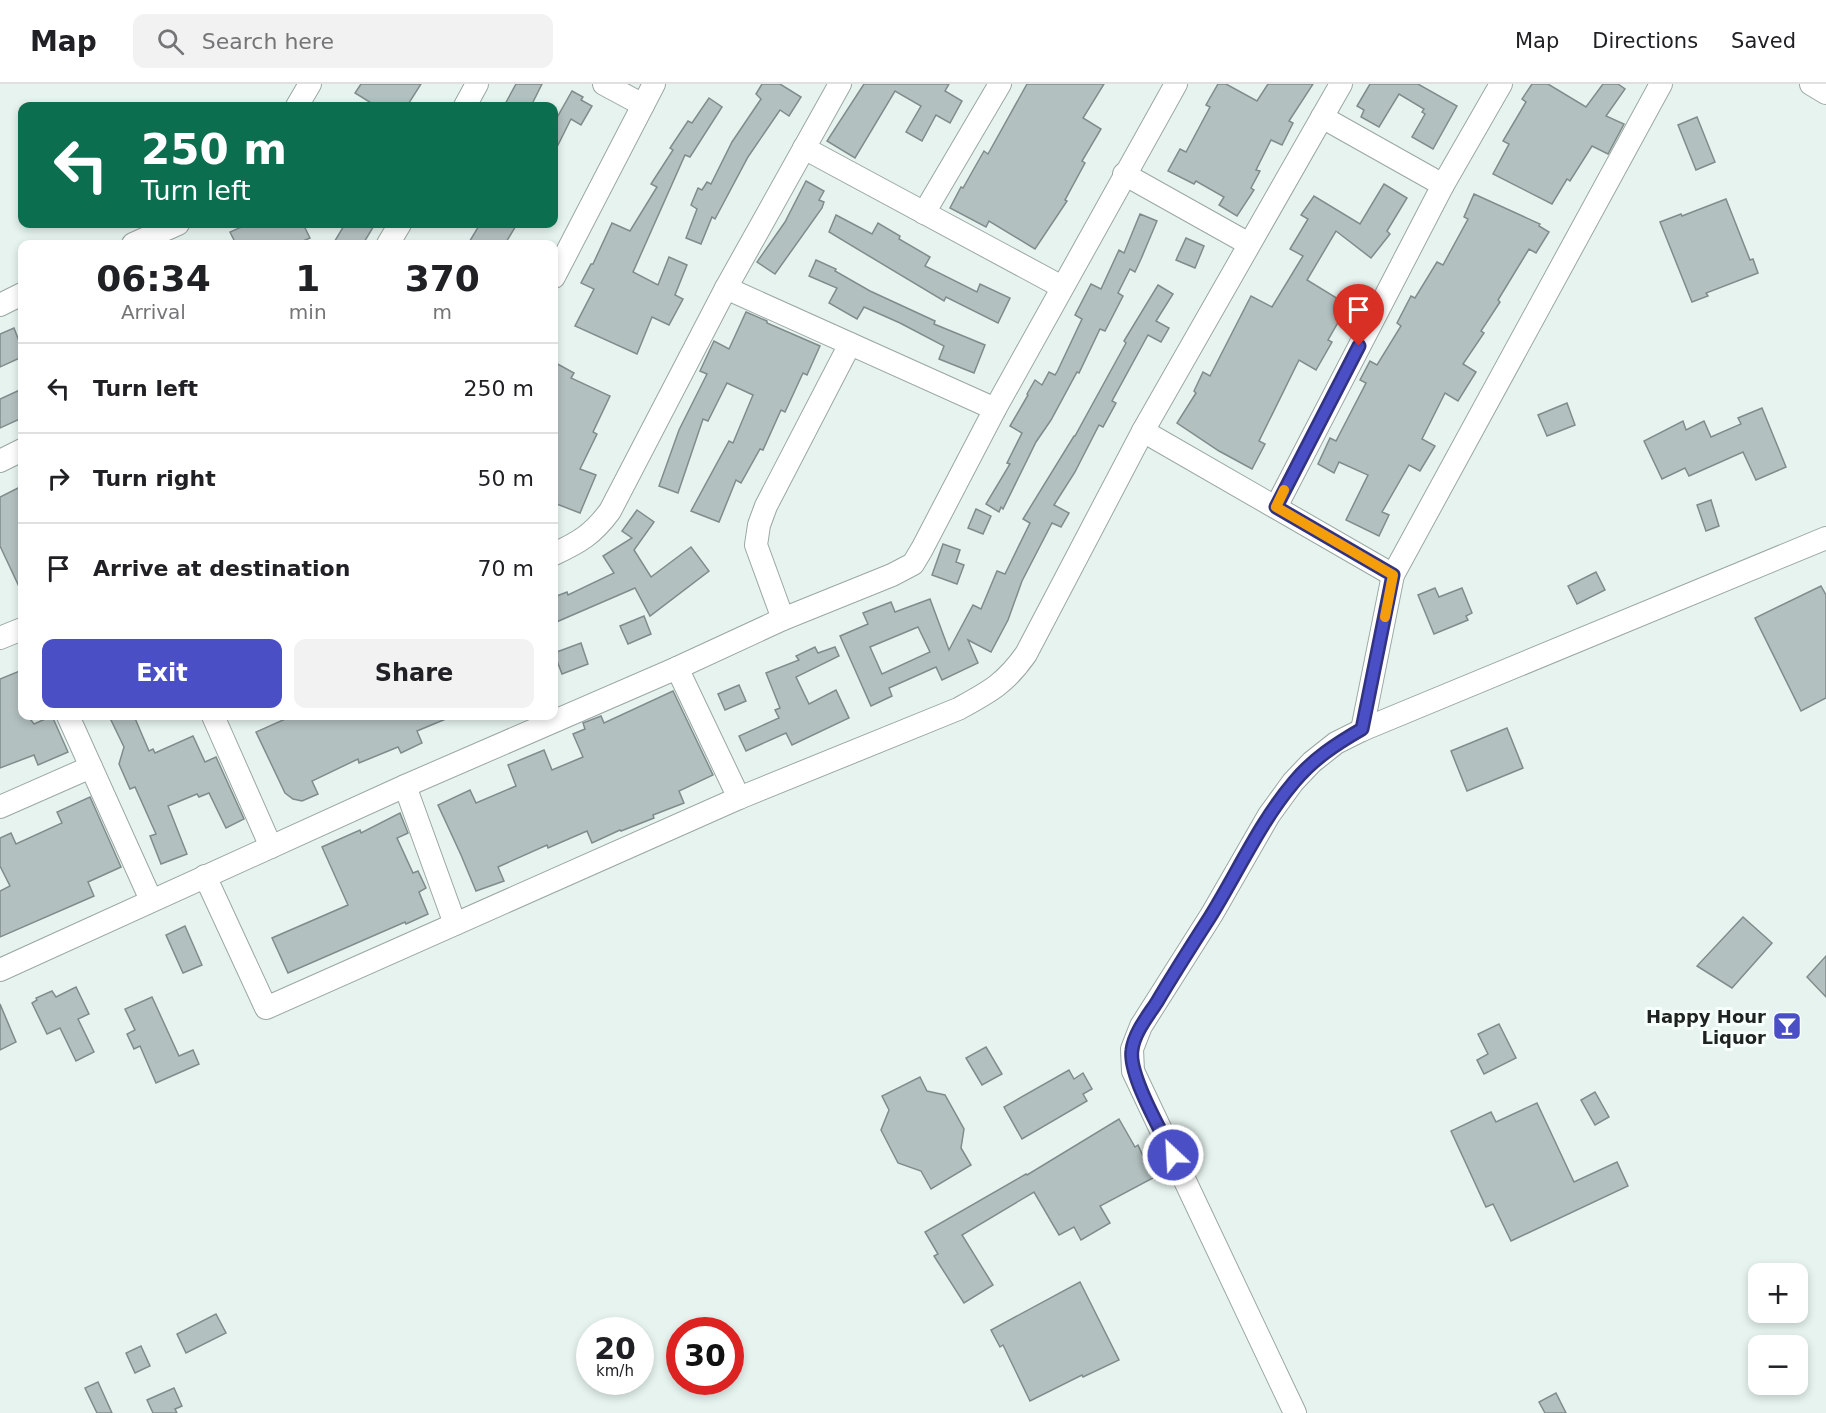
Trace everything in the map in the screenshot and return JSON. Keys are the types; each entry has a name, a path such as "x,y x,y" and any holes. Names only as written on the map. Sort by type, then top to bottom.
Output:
{"street":[{"path":"299,102 310,84"},
{"path":"467,102 477,84"},
{"path":"604,84 643,105"},
{"path":"558,269 654,84"},
{"path":"558,552 579,543 598,528 610,511 726,288 840,84"},
{"path":"924,213 1000,84"},
{"path":"558,716 676,668 783,619 892,575 913,564 994,409 1176,84"},
{"path":"205,876 266,1008 740,798 958,709 992,691 1013,673 1026,654 1143,431 1341,84"},
{"path":"1276,507 1443,185 1501,84"},
{"path":"1362,729 1393,575 1661,84"},
{"path":"1811,84 1826,93"},
{"path":"1322,117 1443,185"},
{"path":"804,148 1062,287"},
{"path":"1124,174 1249,244"},
{"path":"160,239 173,228"},
{"path":"726,288 994,409"},
{"path":"0,305 18,296"},
{"path":"783,619 756,545 759,525 766,506 850,344"},
{"path":"1143,431 1393,575"},
{"path":"0,461 18,452"},
{"path":"1295,1413 1133,1071 1132,1049 1141,1026 1275,807 1293,782 1312,762 1336,743 1362,729 1826,538"},
{"path":"0,638 18,630"},
{"path":"676,668 740,798"},
{"path":"70,720 151,900"},
{"path":"215,720 271,847"},
{"path":"0,970 550,720"},
{"path":"0,807 91,767"},
{"path":"405,786 455,924"}],"building":[{"path":"361,84 421,84 410,102 370,102 355,93"},
{"path":"516,84 542,84 533,102 506,102"},
{"path":"762,84 780,84 801,97 789,116 780,110 748,157 715,219 712,217 701,244 686,238 697,209 691,205 698,188 702,190 707,182 711,184 732,142 761,99 756,94"},
{"path":"864,84 949,84 945,91 962,101 950,123 936,115 922,141 906,132 921,106 895,91 855,158 827,141"},
{"path":"1027,84 1104,84 1083,118 1101,129 1082,161 1085,163 1065,200 1067,201 1035,249 989,221 986,227 950,208 984,151 988,154"},
{"path":"1218,84 1226,84 1257,101 1268,84 1313,84 1289,121 1293,123 1282,145 1271,140 1256,170 1260,171 1251,188 1254,190 1237,216 1219,205 1224,197 1196,181 1194,184 1168,171 1180,149 1186,152 1210,107 1206,105"},
{"path":"1370,84 1418,84 1457,106 1433,149 1412,137 1425,114 1422,112 1424,109 1399,94 1379,127 1361,117 1364,110 1357,106"},
{"path":"1532,84 1548,84 1586,107 1603,84 1618,84 1625,89 1606,116 1624,124 1608,154 1592,146 1570,181 1567,179 1552,204 1493,174 1509,144 1503,141 1526,102 1522,99"},
{"path":"572,91 592,106 581,125 571,119 558,145 558,116"},
{"path":"709,98 722,107 690,157 685,155 633,272 658,285 669,257 687,265 675,295 683,299 669,325 652,317 637,354 575,326 594,289 581,283 593,264 612,223 630,231 657,187 651,184 673,150 670,148 688,121 692,123"},
{"path":"1697,117 1715,162 1696,170 1678,125"},
{"path":"806,181 824,191 819,200 824,202 822,208 775,274 757,262 785,222"},
{"path":"1384,184 1407,198 1387,231 1390,234 1371,258 1336,231 1307,280 1348,305 1328,340 1332,342 1316,370 1299,360 1259,441 1265,444 1252,469 1219,451 1177,423 1196,393 1194,391 1203,372 1210,376 1251,296 1272,307 1303,256 1290,249 1308,219 1301,215 1314,196 1360,224"},
{"path":"1474,194 1540,224 1539,226 1549,232 1536,253 1529,249 1481,331 1484,333 1463,364 1476,372 1458,401 1445,393 1422,439 1435,446 1420,471 1409,465 1382,512 1389,515 1379,536 1346,520 1368,475 1339,462 1334,473 1318,464 1330,438 1336,441 1366,383 1360,380 1370,361 1377,365 1401,326 1397,323 1411,296 1415,298 1437,262 1443,265 1468,219 1464,217"},
{"path":"1726,199 1750,260 1753,259 1758,273 1706,293 1708,296 1692,302 1660,222"},
{"path":"1140,214 1157,221 1135,272 1130,269 1118,293 1123,296 1105,331 1100,329 1079,373 1077,372 1051,420 1036,442 1003,509 1001,507 999,512 986,504 1010,464 1007,463 1022,433 1010,426 1035,380 1042,385 1049,372 1055,375 1057,372 1082,319 1075,315 1091,284 1101,289 1119,250 1124,253"},
{"path":"836,215 872,234 878,223 900,236 899,239 930,257 925,266 977,292 980,284 1010,298 998,323 946,297 944,301 829,232"},
{"path":"239,228 305,228 310,238 305,240 234,240 230,232"},
{"path":"343,228 373,228 365,240 335,240"},
{"path":"478,228 515,228 507,240 470,240"},
{"path":"1186,238 1204,246 1195,268 1176,260"},
{"path":"816,260 836,269 835,271 870,291 935,321 934,324 985,345 974,373 939,359 944,346 900,323 864,307 857,319 829,303 837,288 809,276"},
{"path":"1158,285 1173,294 1156,321 1169,328 1161,342 1148,335 1112,401 1116,403 1103,427 1099,425 1075,472 1054,505 1069,513 1061,527 1052,523 1022,581 1008,620 991,652 968,640 978,663 942,680 936,667 889,688 892,696 871,706 840,636 868,624 863,613 891,602 895,612 930,599 949,650 973,605 981,609 997,571 1005,574 1030,523 1023,519 1075,436 1126,343 1124,341","holes":["918,627 930,652 882,674 870,647"]},
{"path":"746,312 820,346 807,375 803,373 785,412 781,410 763,450 760,449 741,483 736,480 719,522 691,511 729,441 733,443 753,395 727,383 708,421 703,419 678,493 659,486 679,430 707,374 700,371 714,341 729,349"},
{"path":"14,328 18,338 18,359 0,367 0,334"},
{"path":"558,364 574,373 571,378 610,396 593,432 597,434 580,469 596,475 580,513 558,505"},
{"path":"18,391 18,420 0,428 0,399"},
{"path":"1567,403 1575,425 1547,436 1538,415"},
{"path":"1762,408 1786,467 1756,480 1743,452 1689,476 1685,468 1662,479 1644,441 1683,421 1686,430 1704,421 1711,437 1741,424 1738,418"},
{"path":"18,488 18,584 0,546 0,497"},
{"path":"1711,500 1719,526 1706,531 1697,505"},
{"path":"976,509 991,516 983,534 968,528"},
{"path":"637,510 654,522 634,550 651,577 691,547 709,571 650,616 635,588 558,621 558,595 567,592 568,595 614,573 603,556 632,538 622,531"},
{"path":"943,544 960,550 956,562 964,565 957,584 932,575"},
{"path":"1596,572 1605,590 1577,604 1568,586"},
{"path":"1821,586 1826,595 1826,698 1801,711 1755,618"},
{"path":"1435,588 1439,597 1462,588 1472,613 1466,616 1468,620 1434,634 1418,595"},
{"path":"644,616 651,634 628,644 620,626"},
{"path":"581,643 588,664 562,674 558,664 558,652"},
{"path":"815,647 818,653 835,647 839,656 796,677 809,704 836,690 849,718 792,745 786,733 746,751 739,736 779,718 775,710 780,708 766,673 799,660 796,656"},
{"path":"18,672 18,720 31,720 34,724 43,720 54,720 68,752 38,765 34,755 0,768 0,679"},
{"path":"739,685 746,701 725,710 718,694"},
{"path":"673,691 713,775 679,791 684,803 653,815 654,818 592,843 587,831 548,848 547,845 498,867 504,881 476,891 438,805 470,790 476,803 516,786 508,765 544,750 552,770 583,757 573,734 585,729 583,723 601,716 604,723"},
{"path":"111,720 136,720 149,751 153,749 155,753 193,736 205,762 216,757 244,819 226,828 209,793 199,797 197,794 168,806 187,854 161,864 150,836 156,834 135,787 130,789 119,764 124,747"},
{"path":"283,720 443,720 417,731 422,743 401,753 398,747 359,763 358,759 312,781 318,794 302,801 293,799 285,793 256,732"},
{"path":"1507,728 1523,768 1467,791 1451,751"},
{"path":"90,797 121,867 88,882 94,896 0,937 0,891 10,886 0,866 0,838 11,833 16,844 62,823 57,812"},
{"path":"400,813 408,833 397,838 413,873 418,871 426,888 419,892 428,914 288,973 272,938 348,905 322,847 360,830 361,833"},
{"path":"1743,917 1772,943 1732,988 1697,966"},
{"path":"185,926 202,965 183,973 166,935"},
{"path":"1826,956 1826,997 1807,977"},
{"path":"76,987 89,1014 78,1019 94,1052 76,1061 60,1028 47,1034 32,1003 37,1000 36,998 52,991 56,997"},
{"path":"152,997 179,1056 193,1050 199,1064 156,1083 140,1046 134,1049 127,1034 135,1030 125,1009"},
{"path":"0,1004 16,1042 0,1050"},
{"path":"1499,1024 1516,1058 1484,1074 1477,1060 1488,1054 1478,1034"},
{"path":"986,1047 1002,1074 982,1085 966,1058"},
{"path":"1069,1070 1074,1079 1083,1073 1092,1089 1083,1094 1087,1101 1022,1139 1004,1107"},
{"path":"920,1077 927,1091 945,1095 964,1129 961,1148 971,1165 931,1189 921,1171 898,1163 881,1130 889,1110 882,1096"},
{"path":"1595,1092 1609,1117 1595,1125 1581,1100"},
{"path":"1537,1103 1574,1182 1617,1162 1628,1186 1511,1241 1493,1204 1486,1207 1451,1131 1491,1112 1496,1122"},
{"path":"1119,1119 1135,1147 1138,1145 1153,1178 1100,1206 1110,1223 1081,1240 1074,1227 1059,1235 1034,1192 962,1235 993,1285 964,1303 934,1256 938,1254 925,1232 1027,1175"},
{"path":"1080,1282 1119,1360 1083,1377 1082,1375 1030,1401 1003,1345 1000,1347 991,1330"},
{"path":"216,1314 226,1333 186,1353 177,1334"},
{"path":"141,1346 150,1366 135,1373 126,1353"},
{"path":"98,1382 112,1413 97,1413 85,1388"},
{"path":"174,1388 182,1406 175,1409 177,1413 153,1413 147,1400"},
{"path":"1556,1393 1566,1413 1545,1413 1539,1402"}],"slow traffic":[{"path":"1284,490 1276,507 1393,575 1385,617"}],"place":[{"name":"Happy Hour Liquor","path":"1787,1026"}],"route":[{"path":"1173,1155 1133,1071 1132,1049 1141,1026 1212,914 1269,815 1293,782 1312,762 1336,743 1362,729 1393,575 1276,507 1359,346"}]}
